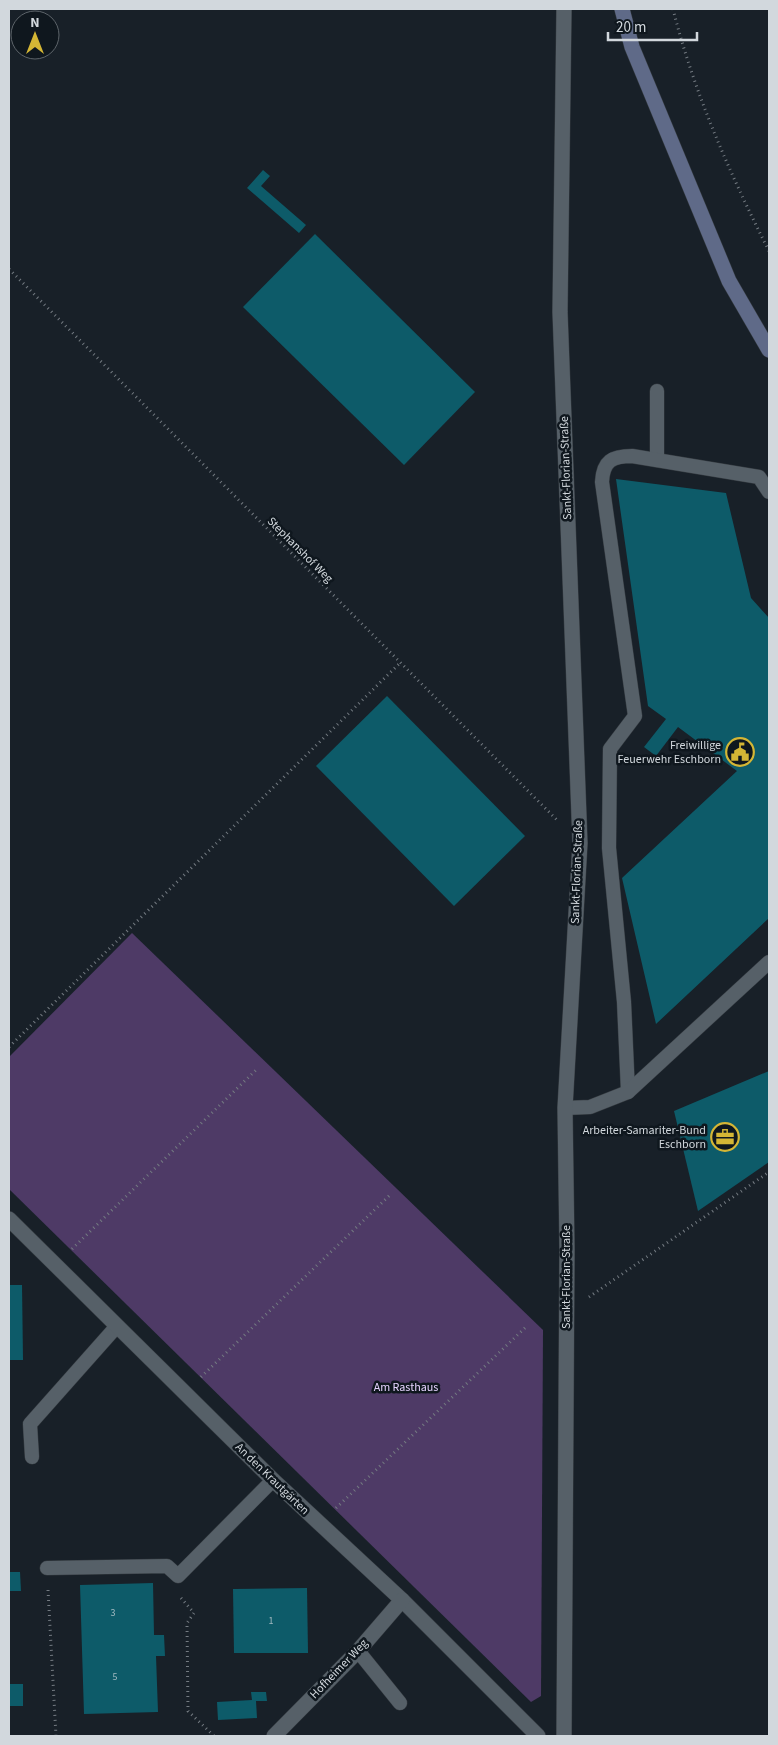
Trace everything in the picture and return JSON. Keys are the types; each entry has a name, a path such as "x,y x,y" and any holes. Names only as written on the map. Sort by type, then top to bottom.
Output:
{"main road":[{"path":"622,9 632,47 729,281 769,350"}],"street":[{"name":"Sankt-Florian-Straße","path":"564,9 560,312 580,843 565,1108 564,1736"},
{"name":"An den Krautgärten","path":"9,1218 184,1393 319,1524 402,1600 538,1736"},
{"name":"Hofheimer Weg","path":"274,1736 358,1651 402,1600"}],"lane":[{"path":"657,391 657,460"},
{"path":"628,1092 624,1002 609,848 610,749 635,716 602,471 609,461 618,456 632,456 759,477 769,492"},
{"path":"565,1108 590,1107 628,1092 769,962"},
{"path":"32,1457 30,1424 117,1326"},
{"path":"47,1568 168,1566 178,1576 273,1480"},
{"path":"358,1651 400,1703"}],"path":[{"path":"673,9 681,41 707,113 746,205 769,251"},
{"name":"Stephanshof Weg","path":"9,269 580,843"},
{"path":"9,1047 400,663"},
{"path":"56,1265 258,1069"},
{"path":"566,1313 769,1172"},
{"path":"184,1393 391,1194"},
{"path":"319,1524 527,1326"},
{"path":"47,1568 56,1736"},
{"path":"178,1576 174,1589 194,1613 187,1623 188,1711 214,1736"}],"green space":[{"name":"Am Rasthaus","path":"132,933 543,1330 541,1696 531,1702 9,1189 9,1057"}],"building":[{"path":"263,170 270,176 261,186 306,225 299,233 247,188"},
{"path":"315,234 475,392 404,465 243,307"},
{"name":"Freiwillige Feuerwehr Eschborn","path":"616,479 726,493 751,598 769,618 769,918 656,1024 622,878 737,771 678,727 656,756 644,747 666,719 648,706"},
{"path":"387,696 525,836 454,906 316,766"},
{"name":"Arbeiter-Samariter-Bund Eschborn","path":"769,1071 769,1162 698,1211 674,1111"},
{"path":"9,1285 22,1285 23,1360 9,1360"},
{"path":"9,1572 20,1572 21,1591 9,1591"},
{"path":"153,1583 154,1635 164,1635 165,1656 156,1656 158,1712 84,1714 80,1585"},
{"path":"307,1588 308,1653 234,1653 233,1589"},
{"path":"9,1684 23,1684 23,1706 9,1706"},
{"path":"251,1692 266,1692 267,1701 256,1701 257,1718 218,1720 217,1702 252,1700"}],"place":[{"name":"Freiwillige Feuerwehr Eschborn","path":"740,752"},
{"name":"Arbeiter-Samariter-Bund Eschborn","path":"725,1137"}]}
